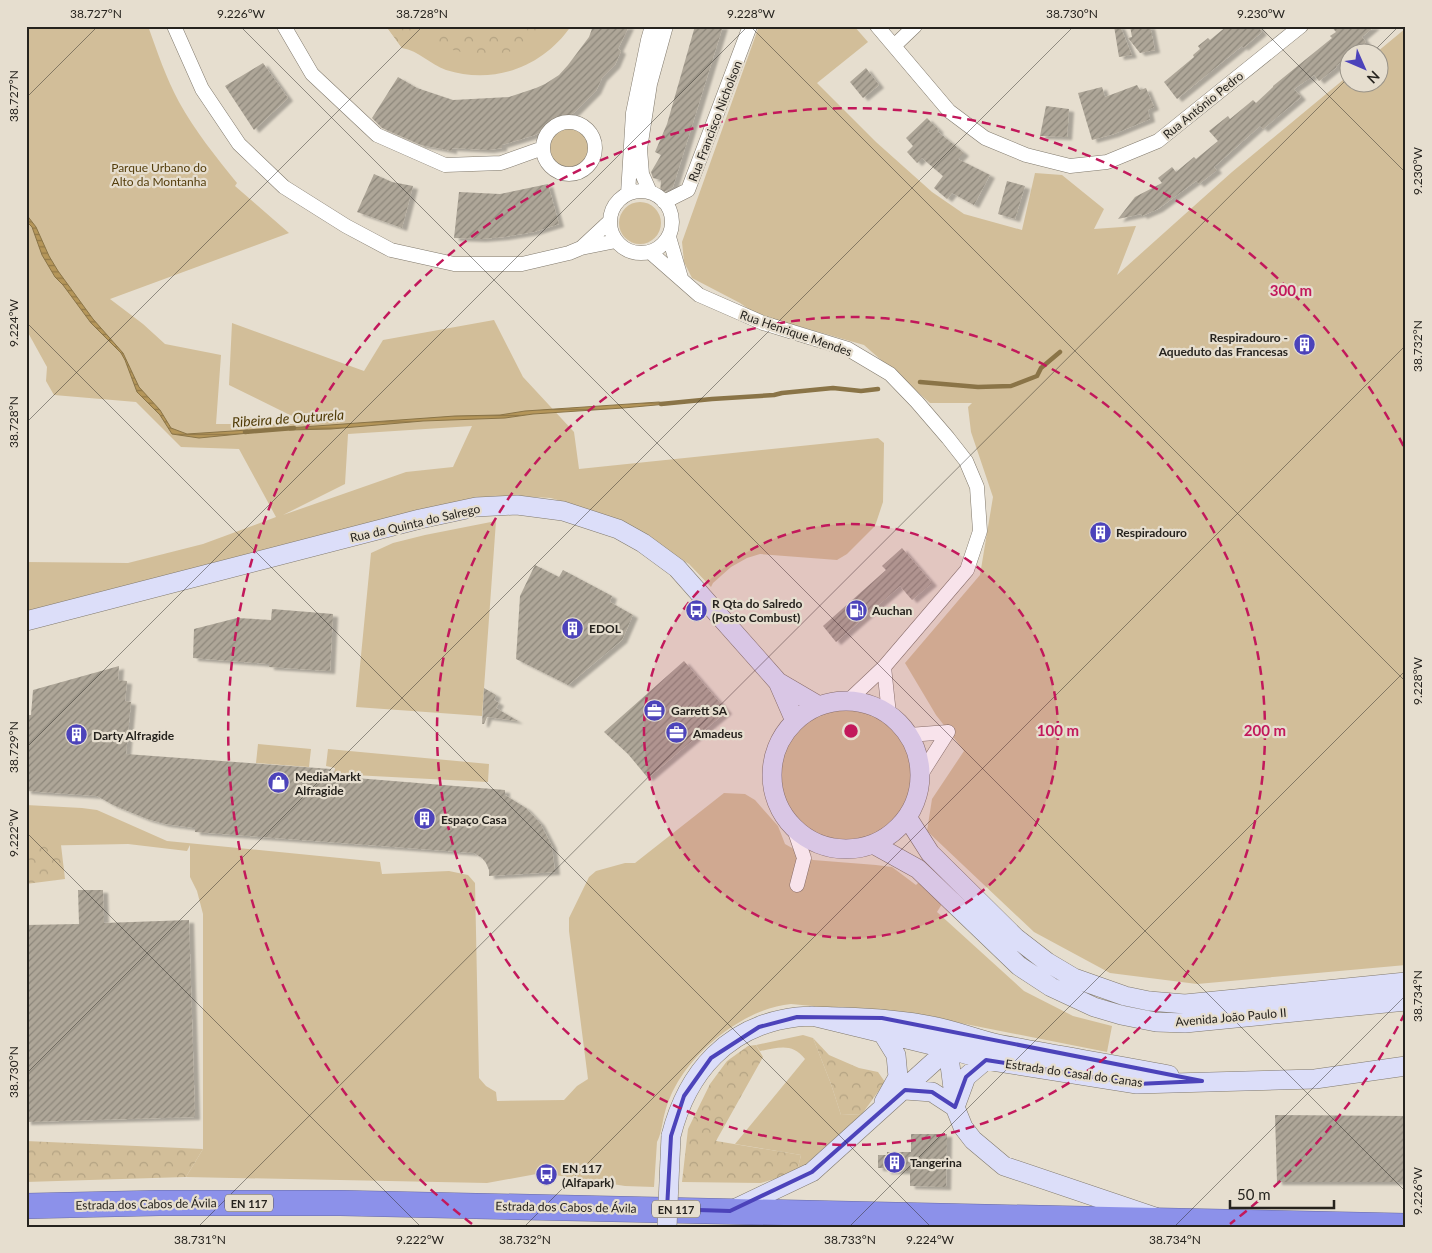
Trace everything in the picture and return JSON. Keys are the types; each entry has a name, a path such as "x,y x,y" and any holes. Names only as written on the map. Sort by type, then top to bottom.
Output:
{"highway":[{"name":"Estrada dos Cabos de Ávila","path":"26,1206 159,1203 340,1203 1406,1226"}],"street":[{"path":"174,26 202,89 239,144 284,187 346,226 391,250 454,264 522,264 569,253 581,248 616,241"},
{"path":"284,26 312,74 377,135 445,165 501,164 543,148"},
{"path":"628,194 633,113 652,26"},
{"path":"650,192 642,174 640,149 650,84 666,26"},
{"name":"Rua Francisco Nicholson","path":"664,202 688,190 750,26"},
{"name":"Rua António Pedro","path":"877,26 949,111 985,138 1026,155 1070,166 1107,162 1158,141 1301,26"},
{"path":"894,46 915,26"},
{"path":"639,191 650,192 664,202 672,216 672,226 669,237 660,247 650,252 634,252 624,248 616,241 610,221 612,213 616,204 628,194 639,191"},
{"path":"581,248 610,221"},
{"path":"669,237 681,279"},
{"name":"Rua Henrique Mendes","path":"650,252 699,295 763,323 848,349 890,374 918,402 966,462 977,486 980,531 967,570 884,666 848,701"},
{"name":"Rua da Quinta do Salrego","path":"26,621 420,519 476,507 517,505 562,511 618,529 643,543 677,568 778,682 795,721"},
{"path":"884,666 889,714"},
{"name":"Rua da Quinta do Salrego","path":"778,682 819,706"},
{"path":"848,701 862,702 876,707 900,723 909,735 919,762 919,790 907,817 898,828 886,837 873,844 852,848 830,847 816,843 804,836 784,815 777,802 772,774 778,745 785,732 795,721 806,712 819,706 833,702 848,701"},
{"path":"909,735 948,732 920,776"},
{"name":"Avenida João Paulo II","path":"907,817 930,853 1016,938 1047,962 1074,978 1125,996 1149,1001 1185,1004 1406,982"},
{"path":"793,826 804,858 797,885"},
{"name":"Avenida João Paulo II","path":"873,844 918,869 1026,971 1065,995 1103,1010 1156,1022 1185,1023 1406,1001"},
{"name":"Estrada do Casal do Canas","path":"812,1016 986,1060 1138,1084 1315,1079 1406,1066"},
{"name":"Estrada do Casal do Canas","path":"667,1227 671,1136 676,1115 696,1074 711,1058 734,1040 759,1027 787,1019 812,1016 882,1018 934,1026 996,1044 1089,1059 1202,1081"},
{"path":"934,1026 948,1049 956,1107 964,1127 974,1140 1004,1166 1128,1206 1165,1221"},
{"path":"878,1111 898,1077 896,1055 884,1034"},
{"name":"Estrada do Casal do Canas","path":"948,1049 966,1043 996,1044"},
{"path":"730,1211 812,1172 878,1111 905,1090 948,1049"},
{"path":"956,1107 966,1077 986,1060"},
{"path":"905,1090 932,1092 956,1107"}],"highlighted area":[{"path":"797,1017 882,1018 1202,1081 1137,1084 986,1060 966,1077 955,1107 932,1092 905,1090 812,1172 730,1211 667,1209 671,1136 684,1096 711,1058 759,1027"}],"green space":[{"name":"Parque Urbano do Alto da Montanha","path":"26,26 148,26 174,93 199,134 237,183 235,186 289,233 110,299 143,324 165,344 221,355 216,424 298,424 300,420 229,385 232,323 364,371 383,340 494,320 523,377 574,432 579,469 878,438 884,443 883,502 875,526 847,554 837,560 760,554 747,558 731,567 711,587 689,564 611,517 551,498 516,496 472,498 26,613 26,562 128,563 203,544 276,517 239,449 181,447 136,402 54,395 46,381 47,367 26,329","holes":["472,426 453,467 406,472 283,515 345,484 348,434"]},
{"path":"386,26 571,26 560,40 532,62 516,69 482,75 446,70 414,52 402,48"},
{"path":"386,26 430,26 402,48"},
{"path":"523,26 545,26 529,42 503,55 474,55 440,47 428,38 444,32 469,31 500,35"},
{"path":"759,26 854,26 868,42 817,83 876,142 932,192 964,214 1022,230 1035,173 1062,175 1104,209 1094,229 1136,226 1117,275 1232,172 1340,82 1340,92 1390,92 1389,42 1406,28 1406,965 1197,984 1110,973 1034,932 927,831 932,799 964,751 936,715 905,663 980,575 993,497 971,432 968,407 972,403 930,403 864,345 756,314 740,303 692,278 684,262 682,242"},
{"path":"569,129 583,134 588,148 583,162 569,167 555,162 550,148 555,134"},
{"path":"636,202 644,202 655,208 661,223 655,238 644,244 636,244 625,238 619,227 619,219 625,208"},
{"path":"496,521 482,716 356,707 371,553 393,543"},
{"path":"846,708 871,713 893,728 908,750 913,775 908,800 893,822 871,837 846,842 821,837 799,822 784,800 779,775 784,750 799,728 821,713"},
{"path":"258,744 311,749 309,767 256,763"},
{"path":"328,749 489,764 488,782 334,774 335,768 326,766"},
{"path":"724,793 745,794 755,800 778,826 785,844 813,860 892,867 916,885 920,881 942,904 937,912 1024,991 1073,1016 1112,1026 1107,1052 930,1017 791,1004 757,1013 724,1032 684,1072 669,1099 657,1142 654,1187 625,1186 542,1173 487,1183 186,1177 203,1149 203,914 197,891 190,877 190,845 187,851 128,844 26,846 26,805 82,808 97,810 167,841 380,862 382,874 449,871 468,875 475,883 479,1078 486,1086 496,1092 497,1101 564,1100 577,1086 588,1079 569,931 569,918 589,877 596,871 625,863 635,863"},
{"path":"26,845 61,845 65,879 26,884"},
{"path":"803,1035 813,1038 841,1115 862,1114 797,1172 801,1155 735,1144 805,1059 790,1048 760,1051 756,1045"},
{"path":"813,1038 829,1055 859,1068 878,1072 885,1082 862,1114 841,1115"},
{"path":"756,1045 763,1057 716,1141 801,1155 797,1172 761,1183 682,1182 688,1129 710,1084 727,1061 748,1046"},
{"path":"26,1141 203,1149 186,1177 26,1182"}],"shaded area":[{"path":"26,214 36,227 58,271 93,319 123,353 139,387 160,410 171,428 187,434 248,430 249,433 199,438 172,434 160,415 137,392 121,353 91,323 55,277 42,255 32,227 26,221"},
{"path":"659,402 667,404 533,414 505,418 423,421 331,429 289,430 288,428 455,416 500,415 525,411"}],"building":[{"path":"593,26 629,26 618,49 621,51 615,65 602,78 596,91 575,112 535,135 502,145 502,148 489,150 452,148 452,151 421,145 382,128 372,118 398,77 417,88 453,100 509,97 536,88 559,75 589,37"},
{"path":"695,26 723,26 673,187 660,194 661,180 653,178 651,172 661,155 655,152 667,124"},
{"path":"1114,26 1120,26 1132,55 1119,57"},
{"path":"1130,26 1150,26 1155,50 1140,53 1128,38 1132,37"},
{"path":"1227,26 1257,26 1262,32 1177,99 1164,82 1194,57 1193,55 1200,49 1198,46 1208,38 1210,40"},
{"path":"1331,26 1375,26 1362,37 1366,42 1340,42 1340,63 1337,67 1319,81 1314,75 1294,89 1301,97 1263,129 1260,126 1214,167 1217,170 1199,184 1196,181 1158,209 1142,216 1141,214 1118,219 1135,197 1162,183 1158,178 1172,167 1176,172 1218,141 1209,131 1228,116 1230,119 1253,100 1256,103 1273,86 1332,38 1330,36 1336,32"},
{"path":"263,63 288,98 254,130 225,86"},
{"path":"866,68 879,85 863,98 850,82"},
{"path":"1137,85 1140,90 1146,88 1154,107 1148,110 1150,119 1114,134 1092,140 1078,93 1102,87 1105,97"},
{"path":"1046,106 1069,109 1067,137 1040,136"},
{"path":"927,118 939,130 937,131 964,153 958,159 990,175 974,205 952,193 947,199 934,188 943,176 922,158 917,163 907,152 913,146 906,138"},
{"path":"374,174 392,182 413,186 402,228 357,212"},
{"path":"1007,181 1025,186 1015,219 998,214"},
{"path":"548,184 559,224 534,232 504,237 481,239 454,238 459,192 500,194"},
{"path":"902,548 932,583 912,600 900,586 836,642 823,626 886,570 882,566"},
{"name":"EDOL","path":"535,565 559,577 563,570 612,596 610,602 633,615 622,640 568,685 516,659 520,596"},
{"path":"272,609 333,614 330,671 269,667 269,664 193,658 194,629 237,618 271,620"},
{"path":"684,661 727,711 648,778 628,754 604,732"},
{"name":"Darty Alfragide","path":"119,666 118,680 127,681 125,701 131,702 126,754 331,769 331,776 505,790 505,795 526,808 540,823 552,846 555,872 489,876 486,863 474,853 195,832 195,828 165,824 147,819 97,796 26,791 26,715 31,715 33,690"},
{"path":"484,688 496,695 494,700 499,703 496,708 518,721 487,717 484,724 482,724"},
{"path":"78,890 103,890 104,923 189,920 195,1117 26,1122 26,925 79,924"},
{"path":"1275,1115 1406,1116 1406,1182 1277,1182"},
{"path":"911,1134 947,1134 946,1187 910,1186 910,1171 886,1171 886,1168 878,1168 878,1155 887,1155 887,1152 911,1152"}],"waterway":[{"path":"920,382 978,387 1011,386 1037,376 1041,368 1060,352"},
{"path":"661,404 774,395 833,388 861,391 878,389"},
{"name":"Ribeira de Outurela","path":"245,432 294,428"}],"place":[{"name":"Respiradouro - Aqueduto das Francesas","path":"1304,344"},
{"name":"Respiradouro","path":"1100,532"},
{"name":"R Qta do Salredo (Posto Combust)","path":"696,610"},
{"name":"Auchan","path":"856,610"},
{"name":"EDOL","path":"573,628"},
{"name":"Garrett SA","path":"655,710"},
{"name":"Amadeus","path":"677,733"},
{"name":"Darty Alfragide","path":"77,735"},
{"name":"MediaMarkt Alfragide","path":"279,783"},
{"name":"Espaço Casa","path":"425,819"},
{"name":"Tangerina","path":"894,1162"},
{"name":"EN 117 (Alfapark)","path":"546,1175"}]}
